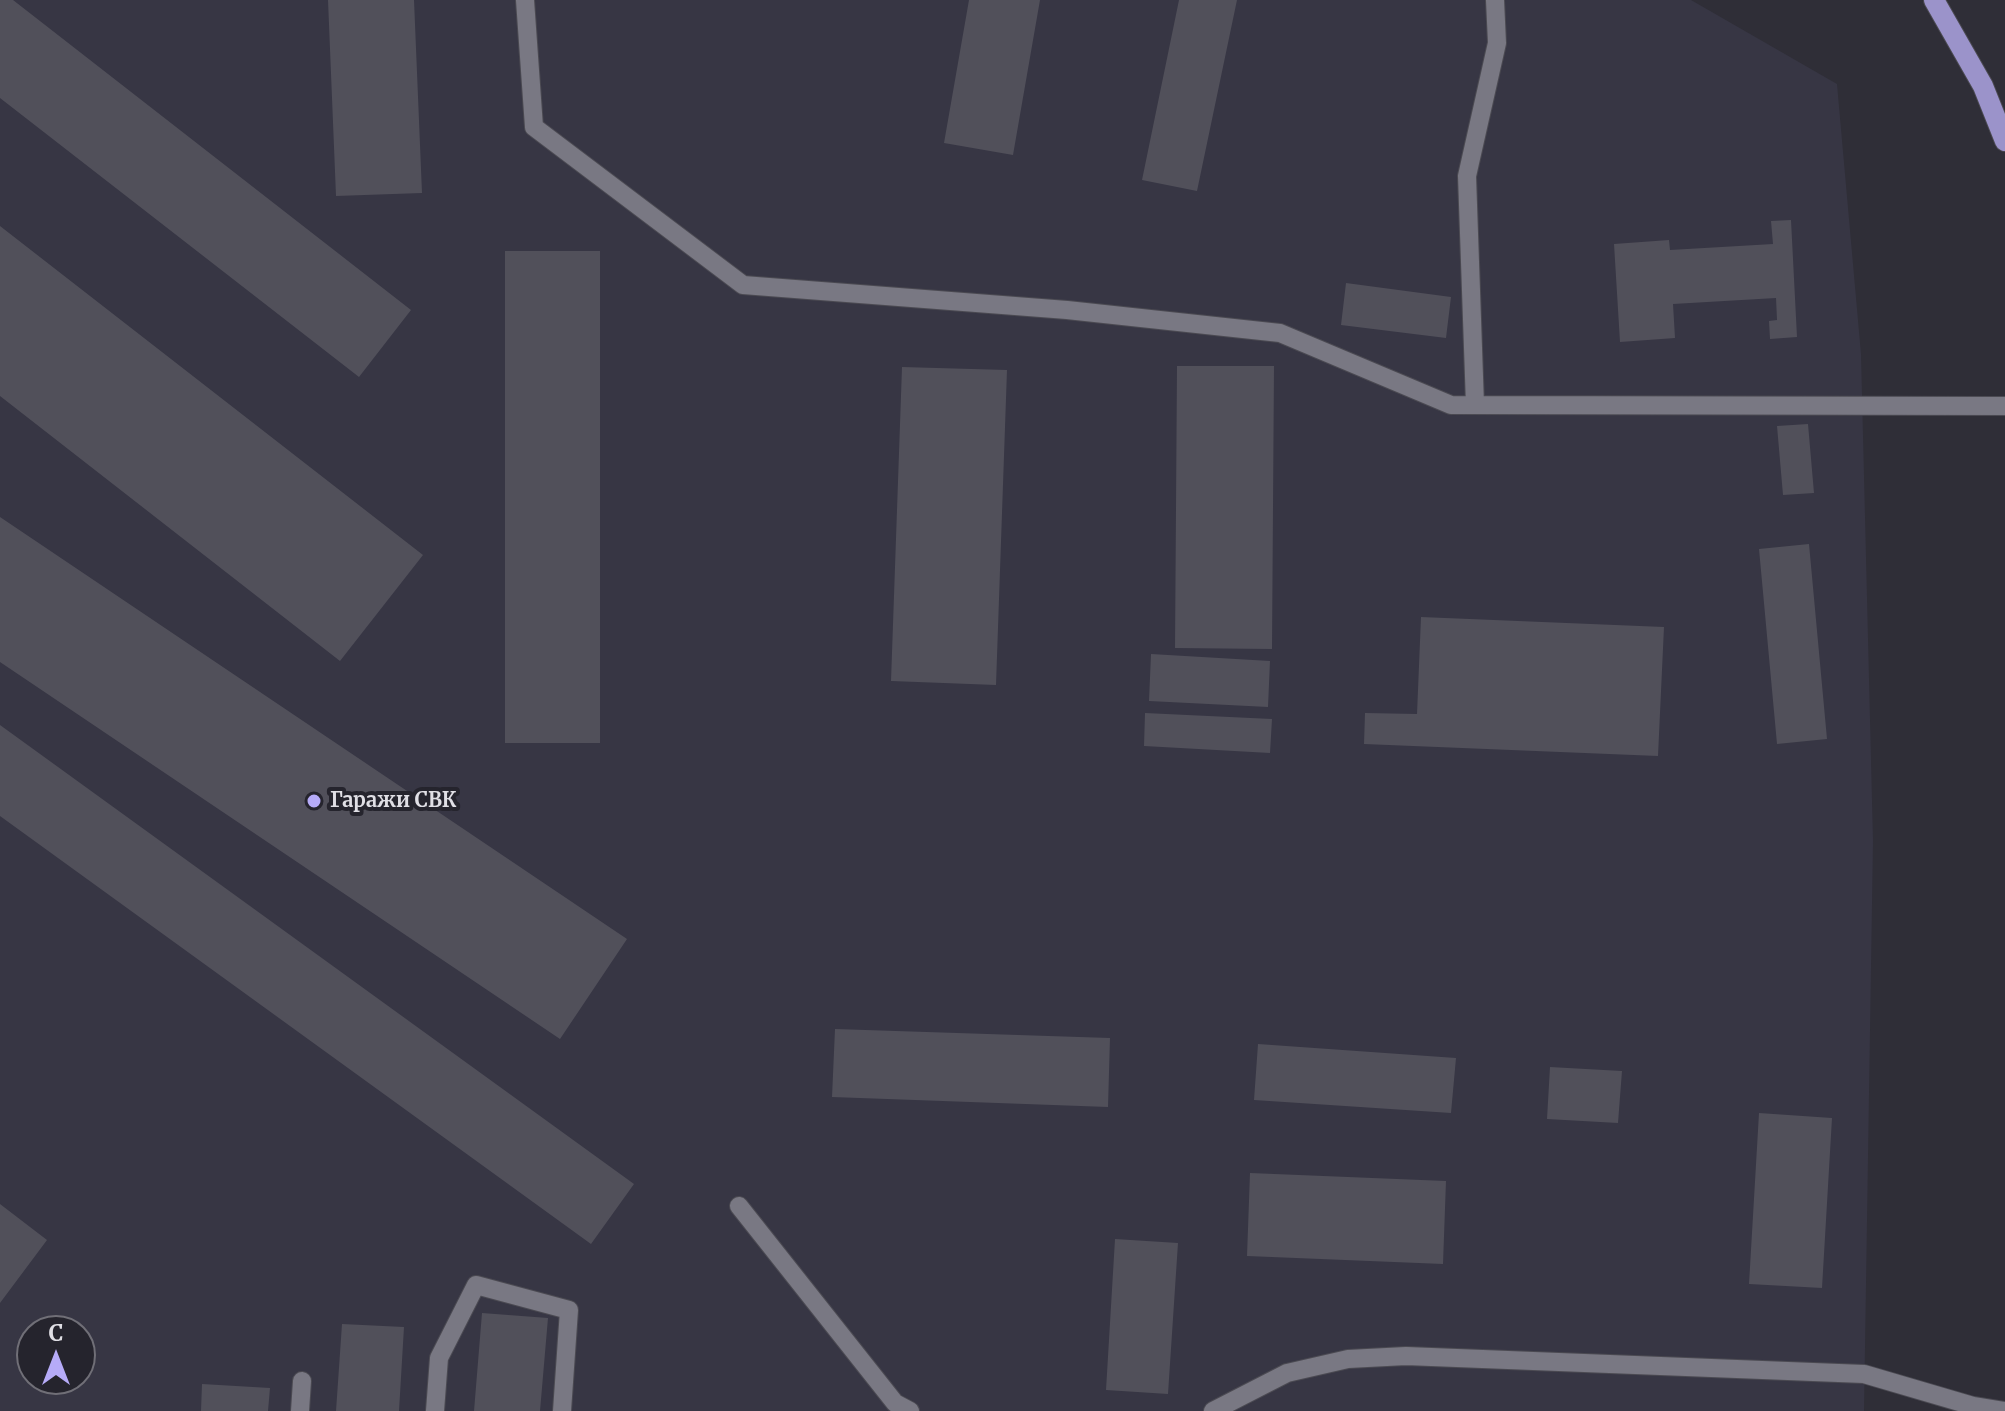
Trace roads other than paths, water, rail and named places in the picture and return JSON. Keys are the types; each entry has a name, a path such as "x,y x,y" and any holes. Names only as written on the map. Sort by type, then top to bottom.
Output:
{"main road":[{"path":"1934,0 1983,86 2005,141"}],"lane":[{"path":"525,0 534,127 743,285 1067,310 1280,333 1451,405 2005,406"},
{"path":"1475,405 1467,176 1497,43 1495,0"},
{"path":"739,1206 895,1403 910,1411"},
{"path":"435,1411 439,1358 476,1285 569,1310 562,1411"},
{"path":"1213,1411 1287,1373 1348,1359 1406,1356 1864,1374 1973,1406 2005,1411"},
{"path":"300,1411 302,1381"}],"place":[{"name":"Гаражи СВК","path":"314,801"}]}
